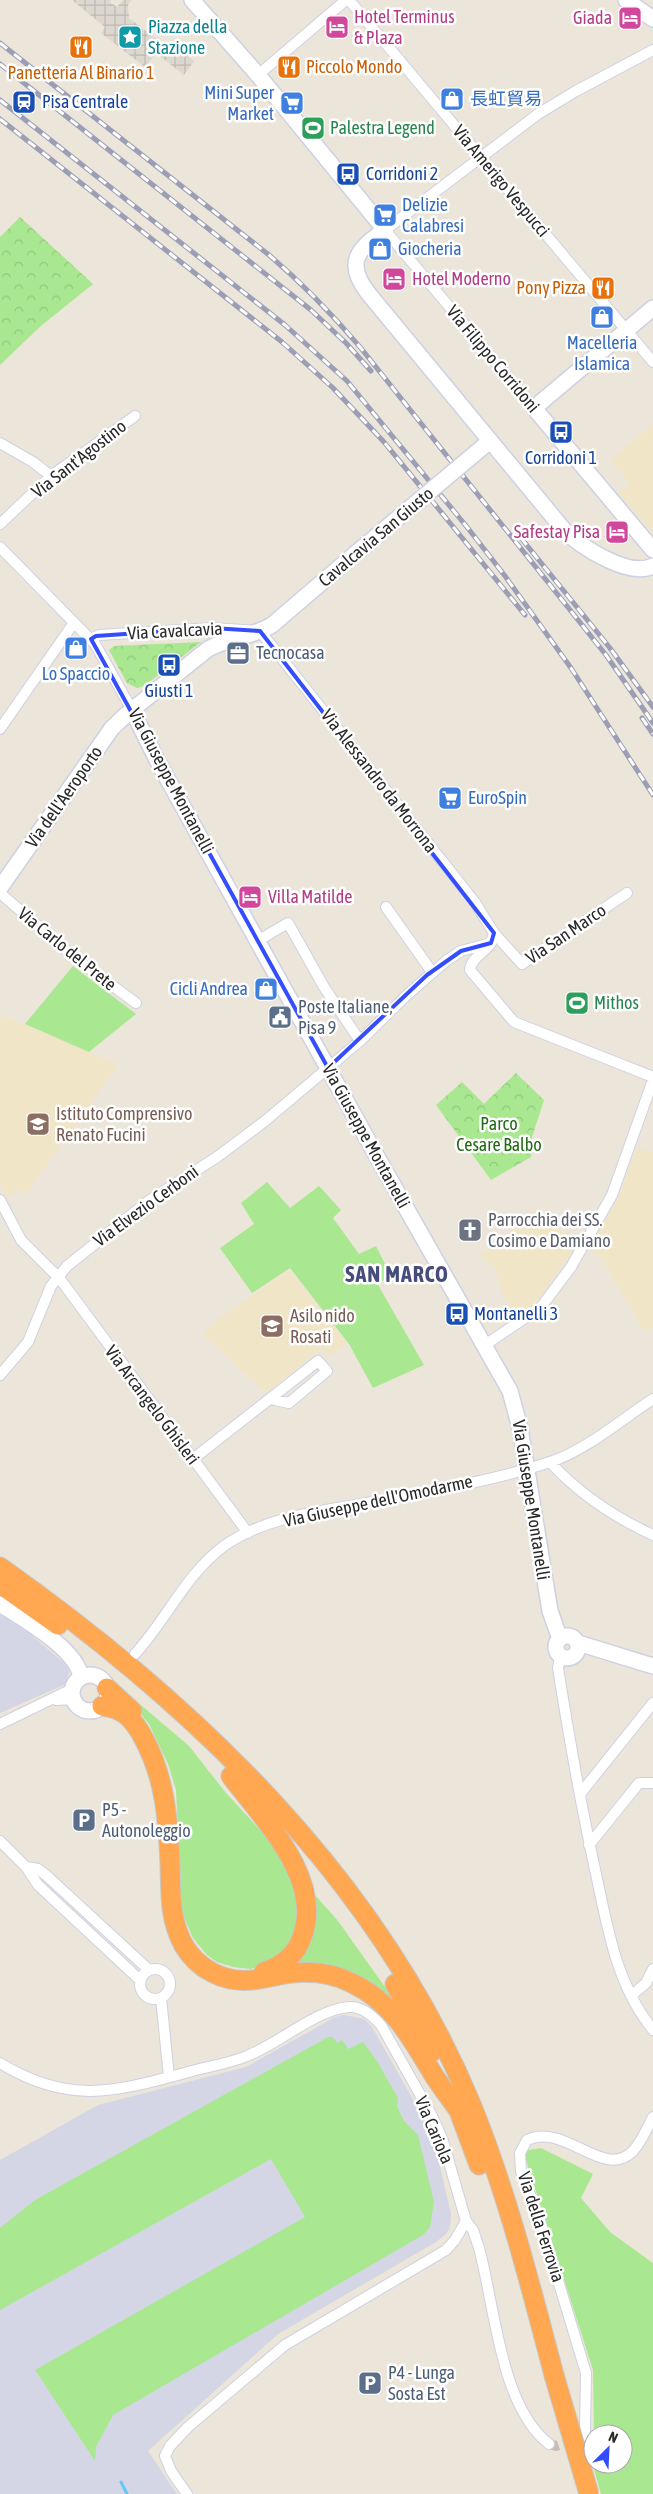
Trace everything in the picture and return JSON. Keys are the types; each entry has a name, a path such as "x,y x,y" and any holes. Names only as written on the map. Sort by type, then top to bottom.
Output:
{"highway":[{"path":"0,1568 90,1634 162,1702 313,1867 381,1962 434,2054 460,2111 499,2222 589,2494"},
{"path":"0,1584 162,1702 231,1758 297,1828 364,1915 425,2009 461,2083 487,2146 513,2224 576,2494"},
{"path":"102,1682 126,1704 138,1719 163,1765 172,1805 178,1912 187,1938 198,1954 219,1970 234,1974 253,1974 269,1970 288,1959 300,1943 308,1909 303,1883 291,1856 231,1776"},
{"path":"102,1706 118,1708 128,1715 140,1732 157,1768 164,1794 168,1827 172,1913 184,1944 195,1960 209,1971 229,1979 245,1981 293,1973 320,1973 342,1978 367,1991 379,2000 402,2024 421,2051 434,2075 460,2111"}],"street":[{"path":"258,75 348,0"},
{"name":"Via Amerigo Vespucci","path":"348,0 653,362"},
{"path":"626,0 653,19"},
{"name":"Via Filippo Corridoni","path":"201,7 653,550"},
{"path":"648,570 600,556 578,543 552,517 487,444 358,278 355,266 359,252 369,241 538,114 576,91 653,50"},
{"path":"534,408 653,308"},
{"name":"Via Sant'Agostino","path":"0,524 51,476 135,416"},
{"path":"0,443 33,462 51,476"},
{"name":"Cavalcavia San Giusto","path":"132,710 208,649 230,639 260,631 284,615 487,444"},
{"name":"Via Giuseppe Montanelli","path":"0,546 73,624 91,639 104,658 161,767 259,940 384,1170 485,1345 514,1400 550,1611 560,1640"},
{"path":"0,729 73,624"},
{"name":"Via Cavalcavia","path":"91,639 99,635 212,628 260,631"},
{"name":"Via Alessandro da Morrona","path":"260,631 474,902 492,938"},
{"name":"Via dell'Aeroporto","path":"0,888 107,735 132,710"},
{"name":"Via Carlo del Prete","path":"0,893 75,958 136,1003"},
{"name":"Via San Marco","path":"492,938 522,964 628,893"},
{"path":"386,907 432,972"},
{"path":"259,940 288,922 328,994 360,1041"},
{"path":"328,1068 360,1041 432,972 461,951 492,938"},
{"path":"485,1345 541,1307 571,1267 612,1195 653,1079 514,1022 473,976 470,970 472,961 485,952 492,938"},
{"name":"Via Elvezio Cerboni","path":"0,1375 28,1342 45,1298 57,1277 118,1224 170,1186 223,1152 328,1068"},
{"name":"Via Arcangelo Ghisleri","path":"0,1200 21,1240 57,1277 248,1533"},
{"path":"193,1459 318,1361 327,1371 289,1403 271,1399"},
{"name":"Via Giuseppe dell'Omodarme","path":"135,1654 152,1634 197,1570 224,1546 248,1533 293,1516 395,1498 550,1462 582,1446 653,1399"},
{"path":"550,1462 584,1494 614,1516 653,1535"},
{"path":"642,1530 653,1523"},
{"path":"0,1604 56,1643 76,1654 102,1682 107,1697 102,1706 96,1710 85,1710 76,1705 77,1666 56,1643"},
{"path":"653,1666 578,1643 570,1636 560,1640 557,1646 560,1655 558,1668 589,1845 616,1965 631,1996 653,2030"},
{"path":"560,1655 566,1658 572,1657 577,1651 578,1643"},
{"path":"0,1724 75,1688 90,1675 102,1682"},
{"path":"580,1794 653,1702"},
{"path":"589,1845 638,1783 653,1783"},
{"path":"0,1840 26,1867 38,1885 140,1980"},
{"path":"26,1867 38,1869 47,1876 149,1970 162,1971 168,1978 169,1989 161,1998 154,1999 145,1996 140,1988 140,1980 149,1970"},
{"path":"631,1996 646,1982 653,1969"},
{"path":"161,1998 169,2077"},
{"name":"Via Cariola","path":"0,2063 46,2084 97,2092 128,2088 247,2056 336,2009 350,2007 362,2009 381,2025 431,2114 442,2138 466,2221"},
{"name":"Via della Ferrovia","path":"585,2424 586,2373 541,2224 523,2177 520,2153 527,2140 545,2135 565,2140 600,2158 620,2158 630,2154 640,2142 653,2117"},
{"path":"187,2494 171,2471 165,2456 170,2446 188,2427 285,2345 446,2250 456,2240 466,2221 473,2230 481,2253 513,2392 524,2415 550,2444"}],"highlighted area":[{"path":"212,628 260,631 494,933 491,943 461,951 427,975 328,1068 91,639 96,636"}],"shaded area":[{"name":"Piazza della Stazione","path":"72,0 111,0 110,2 117,7 123,0 132,0 128,5 129,18 174,53 198,42 200,43 189,57 194,61 184,75 156,53 145,67 101,33 105,27"},
{"path":"653,424 653,531 618,493 630,483 610,460"},
{"name":"Istituto Comprensivo Renato Fucini","path":"4,1016 118,1065 25,1195 17,1189 10,1197 4,1192 0,1184 0,1018"},
{"path":"637,1148 653,1153 653,1327 645,1332 599,1255 589,1249 619,1196"},
{"path":"533,1209 578,1243 545,1290 534,1303 517,1316 503,1295 495,1268 480,1255 517,1227"},
{"name":"Asilo nido Rosati","path":"289,1270 347,1343 329,1357 321,1348 266,1393 203,1334 218,1319"},
{"path":"0,1614 30,1634 70,1668 66,1684 0,1713"},
{"path":"344,2015 364,2019 372,2027 424,2119 439,2162 451,2214 450,2227 446,2234 436,2242 278,2334 148,2451 177,2494 0,2494 0,2160 98,2105 246,2067 335,2017"}],"green space":[{"path":"20,217 93,284 42,325 0,365 0,237"},
{"path":"201,642 144,686 137,688 127,683 109,650 114,646"},
{"path":"73,966 136,1014 89,1052 25,1024"},
{"name":"Parco Cesare Balbo","path":"516,1073 544,1100 532,1137 531,1157 491,1180 436,1105 462,1082 484,1104"},
{"path":"267,1182 290,1208 319,1186 341,1210 333,1218 359,1254 376,1246 390,1274 378,1285 424,1365 373,1388 349,1344 290,1268 252,1293 220,1248 254,1224 241,1203"},
{"path":"114,1682 189,1746 226,1793 272,1843 286,1866 301,1907 294,1937 285,1951 263,1965 251,1969 233,1967 217,1962 207,1955 193,1938 182,1912 176,1790 168,1764 149,1724"},
{"path":"316,1896 338,1921 402,2011 335,1968 314,1963 292,1967"},
{"path":"328,2037 333,2037 337,2043 342,2040 348,2049 363,2042 377,2061 398,2098 397,2106 404,2121 418,2135 434,2202 430,2227 423,2235 113,2415 96,2447 95,2461 35,2370 305,2217 271,2159 0,2310 0,2228 35,2200"},
{"path":"541,2148 593,2174 581,2198 610,2232 653,2263 653,2494 601,2494 595,2474 633,2474 633,2424 594,2424 593,2370 523,2151"}],"waterway":[{"path":"121,2482 127,2494"}],"tunnel":[{"path":"549,2444 556,2446 577,2439"}],"railway":[{"path":"0,43 269,255 328,311 360,347 606,655 653,723"},
{"path":"0,64 311,310 346,343 371,371"},
{"path":"0,100 285,325 347,381 505,576 571,668 653,795"},
{"path":"0,119 282,342 333,388 384,442 525,615"},
{"path":"521,538 610,648 653,707"},
{"path":"642,718 653,734"}],"place":[{"name":"Giada","path":"630,18"},
{"name":"Hotel Terminus & Plaza","path":"337,27"},
{"name":"Piazza della Stazione","path":"130,37"},
{"name":"Panetteria Al Binario 1","path":"81,47"},
{"name":"Piccolo Mondo","path":"289,67"},
{"name":"長虹貿易","path":"452,99"},
{"name":"Pisa Centrale","path":"24,102"},
{"name":"Mini Super Market","path":"292,103"},
{"name":"Palestra Legend","path":"313,128"},
{"name":"Corridoni 2","path":"348,174"},
{"name":"Delizie Calabresi","path":"385,215"},
{"name":"Giocheria","path":"380,249"},
{"name":"Hotel Moderno","path":"394,279"},
{"name":"Pony Pizza","path":"603,288"},
{"name":"Macelleria Islamica","path":"602,317"},
{"name":"Corridoni 1","path":"561,432"},
{"name":"Safestay Pisa","path":"617,532"},
{"name":"Lo Spaccio","path":"76,648"},
{"name":"Tecnocasa","path":"238,653"},
{"name":"Giusti 1","path":"169,665"},
{"name":"EuroSpin","path":"450,798"},
{"name":"Villa Matilde","path":"250,897"},
{"name":"Cicli Andrea","path":"266,989"},
{"name":"Mithos","path":"577,1003"},
{"name":"Poste Italiane, Pisa 9","path":"280,1017"},
{"name":"Istituto Comprensivo Renato Fucini","path":"38,1124"},
{"name":"Parrocchia dei SS. Cosimo e Damiano","path":"470,1230"},
{"name":"Montanelli 3","path":"457,1314"},
{"name":"Asilo nido Rosati","path":"272,1326"},
{"name":"P5 - Autonoleggio","path":"84,1820"},
{"name":"P4 - Lunga Sosta Est","path":"370,2383"}],"district":[{"name":"SAN MARCO","path":"397,1274"}]}
